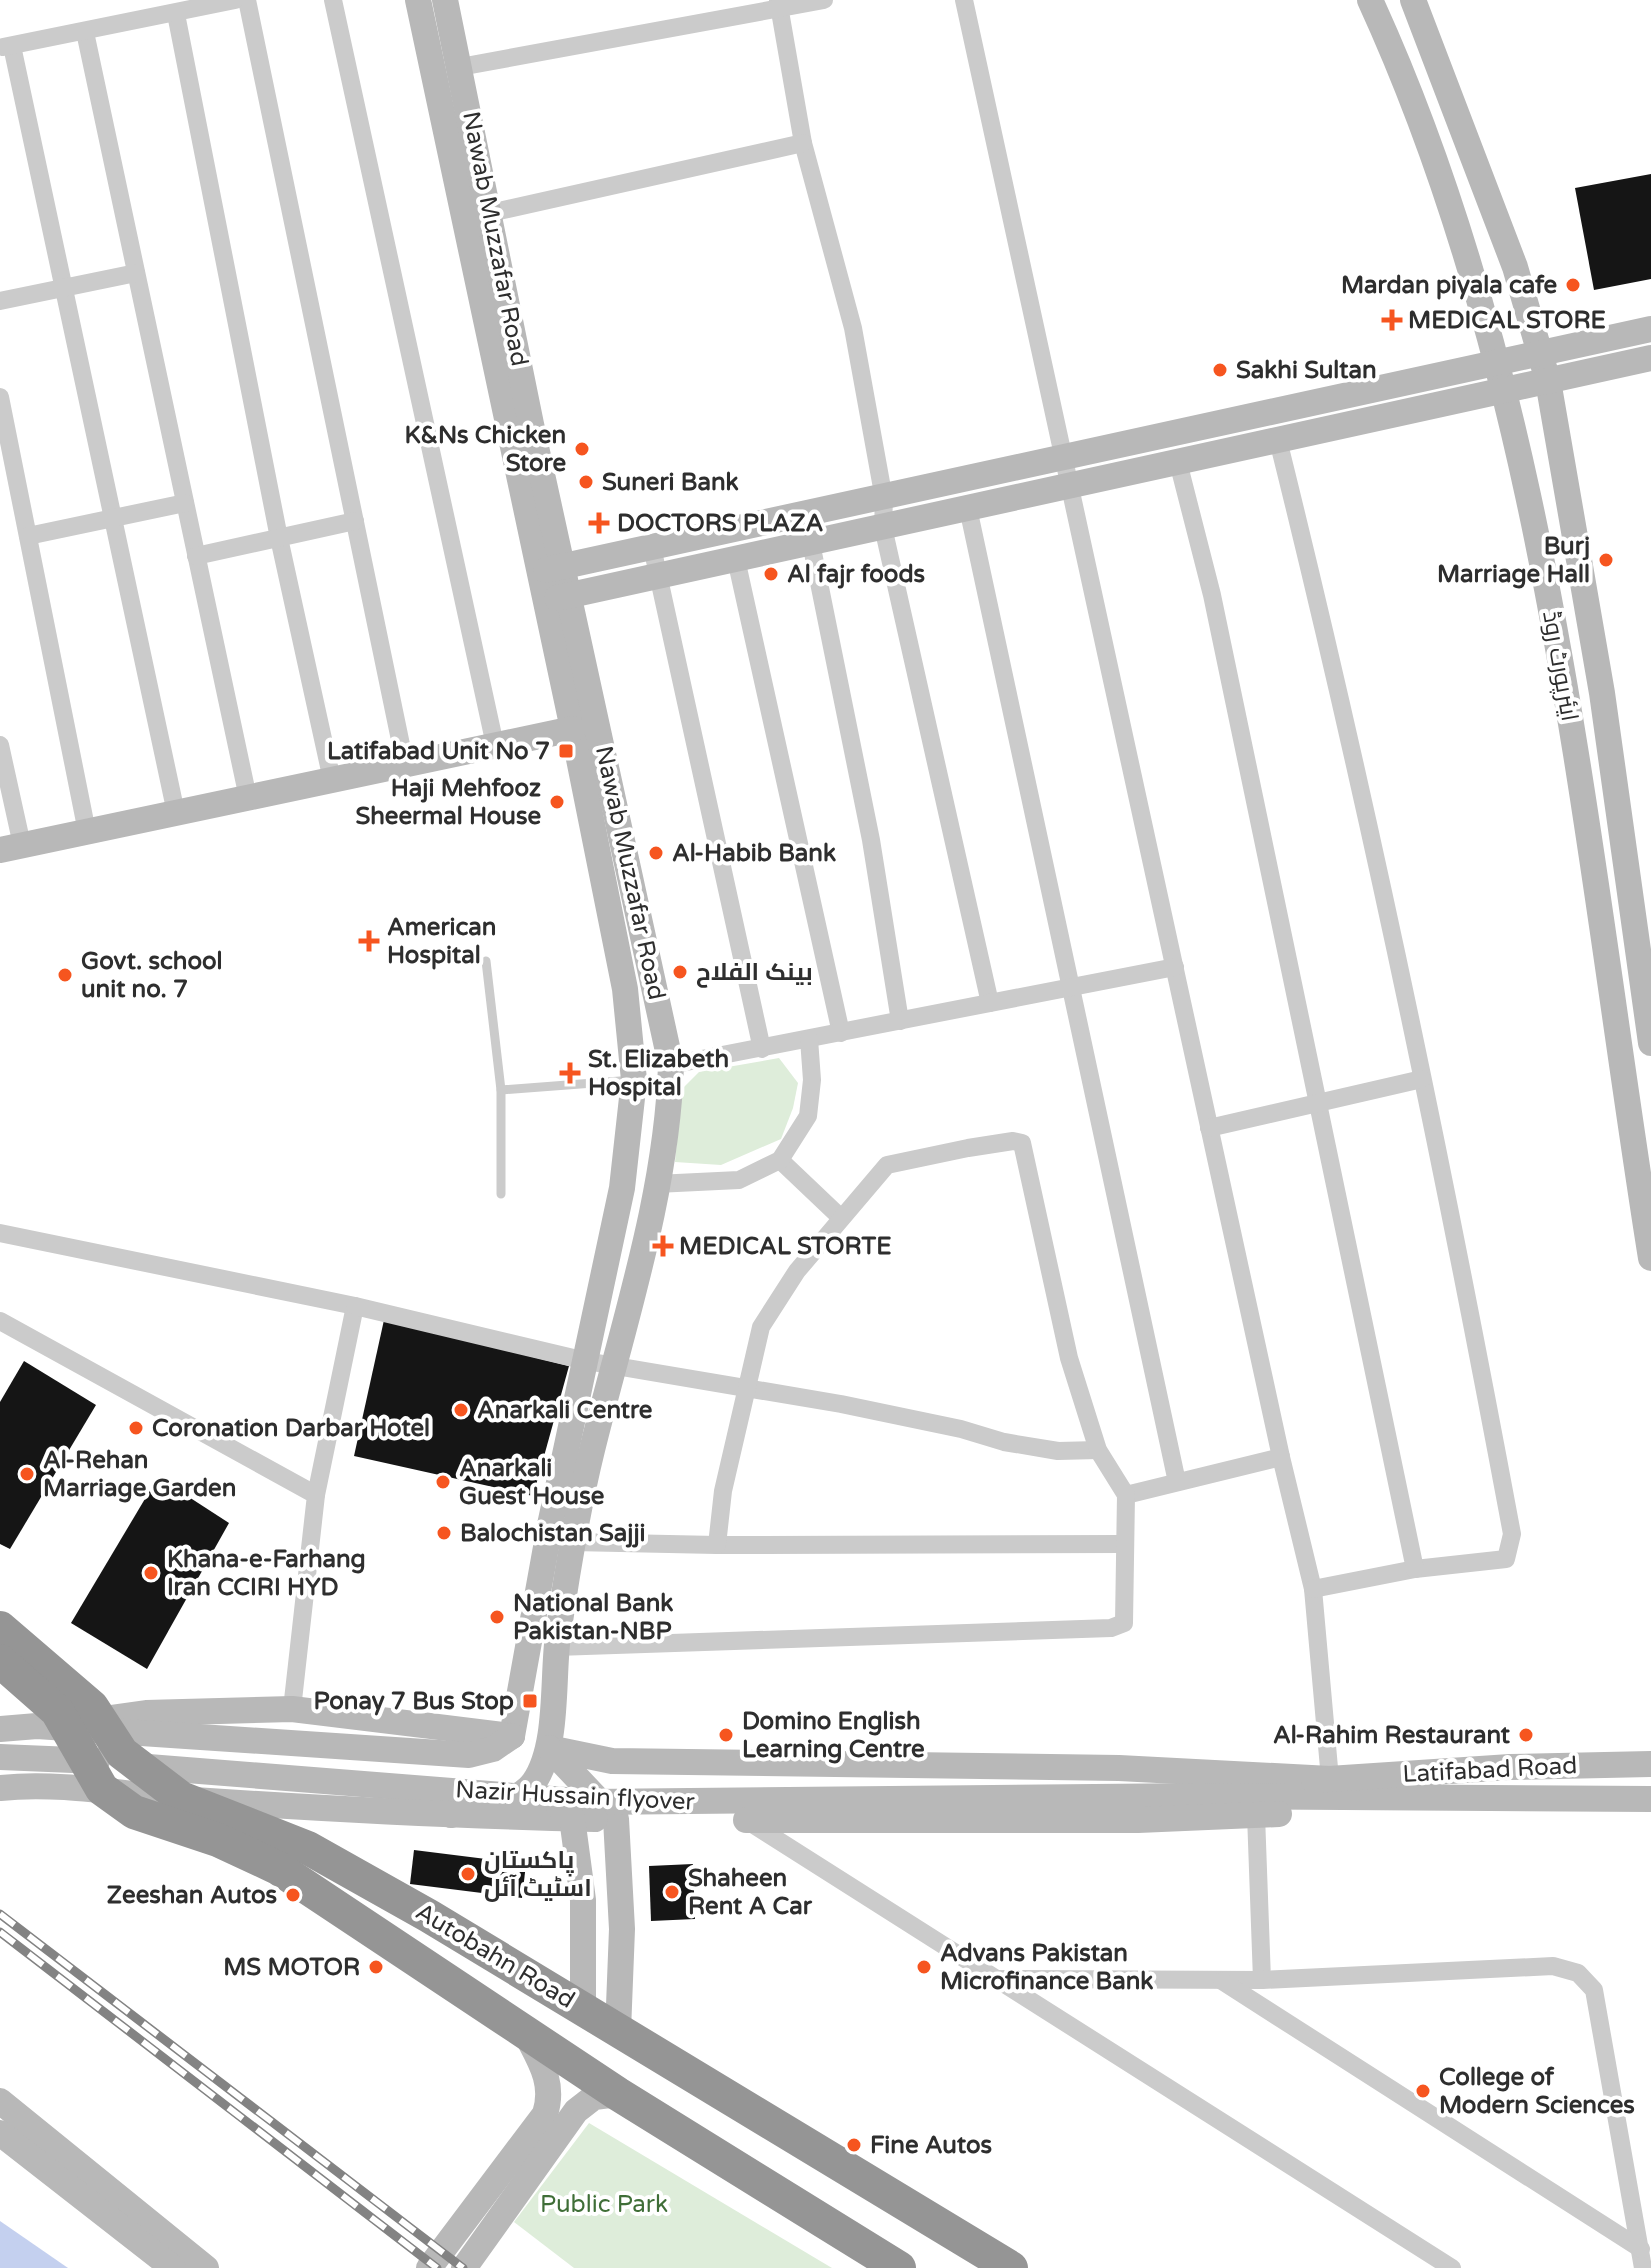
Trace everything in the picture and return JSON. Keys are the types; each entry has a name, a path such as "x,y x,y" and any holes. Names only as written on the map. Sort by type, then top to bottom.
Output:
{"highway":[{"name":"Autobahn Road","path":"0,1628 92,1707 122,1753 181,1798 308,1848 583,2008 1011,2268"},
{"name":"Autobahn Road","path":"0,1661 57,1711 102,1789 134,1812 218,1840 278,1868 618,2094 899,2268"}],"street":[{"path":"176,813 64,287 6,47 235,0"},
{"path":"247,0 405,764"},
{"path":"333,0 495,745"},
{"name":"Nawab Muzzafar Road","path":"418,0 551,569 571,595 671,1065 669,1118 656,1184 616,1367 572,1542 556,1647 549,1748"},
{"name":"Nawab Muzzafar Road","path":"445,0 490,213 551,569 545,601 625,989 634,1080 622,1188 550,1525 512,1736"},
{"path":"460,67 779,4 824,0"},
{"path":"964,0 1281,1457 1313,1589 1330,1779"},
{"name":"ایئرپورٹ روڈ","path":"1370,0 1432,157 1474,283 1531,503 1567,698 1651,1258"},
{"name":"ایئرپورٹ روڈ","path":"1413,0 1515,267 1548,381 1602,693 1651,1043"},
{"path":"779,4 803,143 853,328 884,499 883,527 990,1003"},
{"path":"176,14 279,538 332,780"},
{"path":"85,32 248,798"},
{"path":"490,213 803,143"},
{"path":"0,301 136,273"},
{"path":"551,569 884,499 1651,329"},
{"path":"545,601 1651,358"},
{"path":"0,397 87,832"},
{"path":"1278,440 1334,666 1473,1321 1512,1534 1506,1559 1415,1569 1313,1589"},
{"path":"1178,462 1212,595 1415,1569"},
{"path":"28,536 185,503"},
{"path":"968,508 1019,760 1073,986 1177,1482"},
{"path":"196,556 355,521"},
{"path":"811,543 871,840 900,1021"},
{"path":"652,547 762,1049"},
{"path":"736,559 841,1033"},
{"path":"0,745 11,848 573,729"},
{"path":"671,1065 1175,967"},
{"path":"656,1184 739,1180 780,1160 808,1116 812,1080 809,1039"},
{"path":"1209,1128 1422,1079"},
{"path":"556,1647 1119,1627 1124,1623 1126,1495 1098,1450 1069,1358 1022,1143 1013,1141 968,1148 887,1165 840,1217 761,1327 723,1491 717,1545"},
{"path":"780,1160 840,1217"},
{"path":"0,1233 355,1306 616,1367 748,1387 961,1429 1004,1442 1058,1451 1098,1450"},
{"path":"292,1709 316,1495 355,1306"},
{"path":"0,1321 316,1495"},
{"path":"1126,1495 1281,1457"},
{"path":"572,1542 717,1545 1125,1544"},
{"path":"65,1724 146,1713 292,1709 512,1736"},
{"path":"0,1729 37,1726 469,1755 493,1749 512,1736"},
{"path":"549,1748 612,1761 1119,1768 1330,1779"},
{"path":"451,1815 502,1803 523,1793 533,1783 549,1748"},
{"path":"549,1748 616,1819 622,1929 618,2031"},
{"name":"Nazir Hussain flyover","path":"0,1757 54,1758 591,1802 1199,1796"},
{"name":"Latifabad Road","path":"1330,1779 1510,1767 1650,1763"},
{"path":"1199,1796 1330,1779"},
{"path":"533,1783 572,1818 583,1900 583,2008"},
{"path":"0,1788 66,1789 192,1800 451,1815 616,1819 1138,1820 1545,1800"},
{"path":"1199,1796 1545,1800"},
{"name":"Latifabad Road","path":"1545,1800 1651,1799"},
{"path":"1256,1815 1262,1980"},
{"path":"746,1820 992,1979 1452,2268"},
{"path":"992,1979 1222,1981 1553,1966 1578,1973 1594,1990 1643,2268"},
{"path":"1222,1981 1641,2249"},
{"path":"429,2268 545,2114 549,2100 548,2077 526,2034"},
{"path":"464,2268 576,2111 594,2097 618,2094"},
{"path":"0,2101 206,2268"},
{"path":"0,2133 173,2268"}],"lane":[{"path":"486,961 501,1090 501,1194"},
{"path":"501,1090 634,1080"}],"green space":[{"path":"779,1058 798,1083 793,1108 781,1139 721,1165 675,1162 682,1089 699,1072"},
{"name":"Public Park","path":"589,2123 832,2268 574,2268 514,2222"}],"water":[{"path":"0,2221 68,2268 0,2268"}],"building":[{"path":"1651,174 1651,279 1594,290 1575,188"},
{"name":"Anarkali Centre","path":"384,1320 569,1366 533,1496 354,1456"},
{"name":"Al-Rehan Marriage Garden","path":"24,1361 96,1405 10,1549 0,1544 0,1402"},
{"name":"Khana-e-Farhang Iran CCIRI HYD","path":"158,1477 229,1523 147,1669 71,1623"},
{"name":"پاکستان اسٹیٹ آئل","path":"414,1850 526,1864 522,1898 410,1884"},
{"name":"Shaheen Rent A Car","path":"693,1864 695,1919 651,1921 649,1866"}],"railway":[{"path":"0,1914 463,2268"},
{"path":"0,1932 437,2268"}],"place":[{"name":"Mardan piyala cafe","path":"1573,285"},
{"name":"MEDICAL STORE","path":"1392,320"},
{"name":"Sakhi Sultan","path":"1220,370"},
{"name":"K&Ns Chicken Store","path":"582,449"},
{"name":"Suneri Bank","path":"586,482"},
{"name":"DOCTORS PLAZA","path":"599,523"},
{"name":"Burj Marriage Hall","path":"1606,560"},
{"name":"Al fajr foods","path":"771,574"},
{"name":"Latifabad Unit No 7","path":"566,751"},
{"name":"Haji Mehfooz Sheermal House","path":"557,802"},
{"name":"Al-Habib Bank","path":"656,853"},
{"name":"American Hospital","path":"369,941"},
{"name":"بینک الفلاح","path":"680,972"},
{"name":"Govt. school unit no. 7","path":"65,975"},
{"name":"St. Elizabeth Hospital","path":"570,1073"},
{"name":"MEDICAL STORTE","path":"663,1246"},
{"name":"Anarkali Centre","path":"461,1410"},
{"name":"Coronation Darbar Hotel","path":"136,1428"},
{"name":"Al-Rehan Marriage Garden","path":"27,1474"},
{"name":"Anarkali Guest House","path":"443,1482"},
{"name":"Balochistan Sajji","path":"444,1533"},
{"name":"Khana-e-Farhang Iran CCIRI HYD","path":"151,1573"},
{"name":"National Bank Pakistan-NBP","path":"497,1617"},
{"name":"Ponay 7 Bus Stop","path":"530,1701"},
{"name":"Domino English Learning Centre","path":"726,1735"},
{"name":"Al-Rahim Restaurant","path":"1526,1735"},
{"name":"پاکستان اسٹیٹ آئل","path":"468,1874"},
{"name":"Shaheen Rent A Car","path":"672,1892"},
{"name":"Zeeshan Autos","path":"293,1895"},
{"name":"MS MOTOR","path":"376,1967"},
{"name":"Advans Pakistan Microfinance Bank","path":"924,1967"},
{"name":"College of Modern Sciences","path":"1423,2091"},
{"name":"Fine Autos","path":"854,2145"}]}
